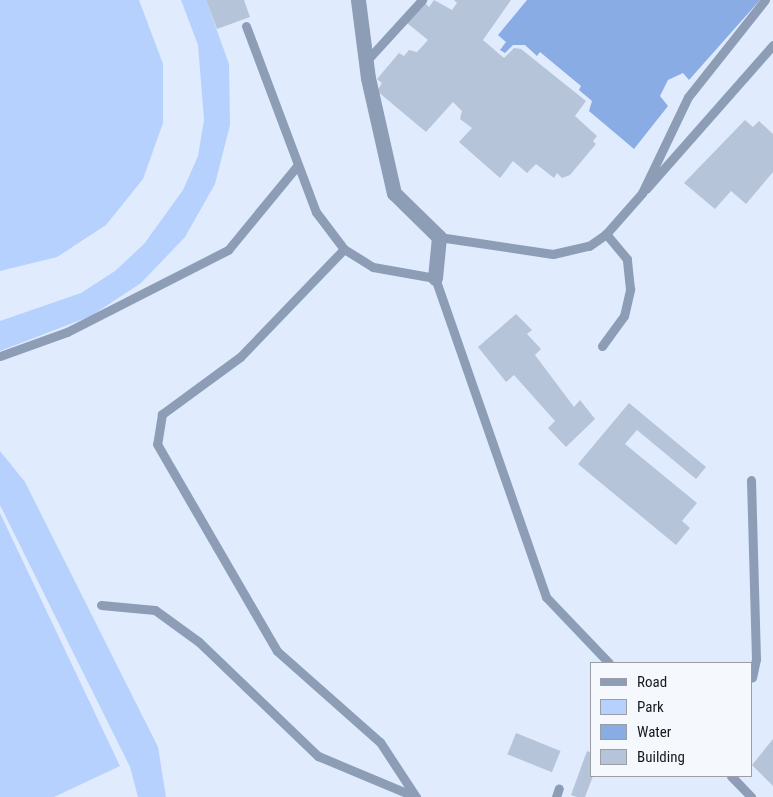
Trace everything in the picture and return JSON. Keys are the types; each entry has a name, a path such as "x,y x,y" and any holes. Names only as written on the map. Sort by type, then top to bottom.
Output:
{"street":[{"path":"358,0 369,58 368,78 394,193 439,237 435,278"}],"lane":[{"path":"369,58 422,0"},
{"path":"642,193 688,96 765,0"},
{"path":"246,26 297,166 316,212 344,249 373,266 435,278 546,597 608,662"},
{"path":"439,237 553,254 589,246 606,234 773,45"},
{"path":"0,356 67,332 228,250 297,166"},
{"path":"602,346 624,316 630,289 627,259 606,234"},
{"path":"344,249 240,357 162,414 157,444 277,650 380,742 417,797"},
{"path":"751,480 756,659 753,673"},
{"path":"101,605 155,610 199,642 318,756 417,797"},
{"path":"732,777 751,797"}],"green space":[{"path":"0,0 139,0 163,64 163,123 143,179 106,225 57,257 0,271"},
{"path":"181,0 206,0 229,64 230,125 215,184 185,237 141,283 91,316 0,351 0,321 81,293 115,271 144,244 183,190 198,156 204,120 198,45"},
{"path":"0,451 25,482 158,747 166,797 138,797 130,767 0,505"},
{"path":"0,513 120,766 54,797 0,797"}],"water":[{"path":"527,0 760,0 689,80 683,73 668,80 660,96 668,106 634,149 589,111 592,101 579,90 581,86 540,52 537,56 525,45 513,45 505,53 500,50 506,42 498,35"}],"building":[{"path":"206,0 244,0 250,17 217,29"},
{"path":"434,0 452,10 457,3 454,0 511,0 483,40 504,58 514,48 521,49 586,101 575,116 597,136 593,141 596,144 570,175 562,178 557,173 554,178 536,164 527,173 513,161 500,178 459,142 472,128 460,119 462,111 453,102 426,132 377,91 382,83 377,79 399,53 404,56 409,50 417,52 428,40 407,23 425,3 429,7"},
{"path":"745,120 753,127 759,121 773,134 773,172 746,204 731,191 715,209 684,183"},
{"path":"516,314 532,330 527,334 541,349 535,355 574,407 580,400 595,419 566,447 548,428 555,421 514,375 506,382 478,347"},
{"path":"629,403 706,467 696,479 637,430 625,444 697,503 682,521 690,528 676,545 578,464"},
{"path":"516,733 561,751 552,772 507,754"},
{"path":"773,739 773,786 753,764"},
{"path":"587,751 590,752 590,777 593,777 585,797 571,795"}]}
